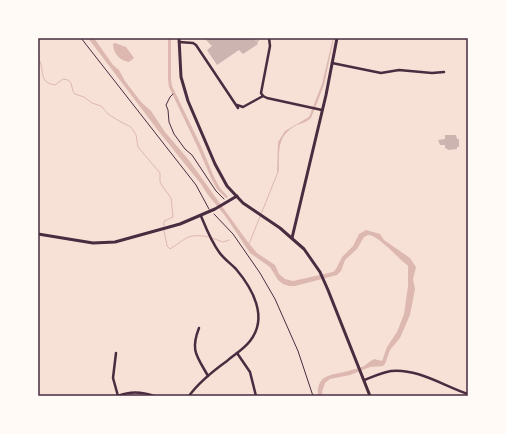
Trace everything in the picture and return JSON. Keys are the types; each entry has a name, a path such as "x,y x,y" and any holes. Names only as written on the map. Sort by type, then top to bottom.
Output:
{"street":[{"path":"179,38 181,77 188,101 222,179 249,207 292,238 304,249 320,272 325,281 370,396"},
{"path":"263,96 261,93 270,46 269,38"},
{"path":"292,238 337,38"},
{"path":"179,42 196,44 237,107 244,107 263,96"},
{"path":"332,63 381,73 399,70 432,73 444,72"},
{"path":"263,96 322,110"},
{"path":"38,234 81,242 105,244 128,240 201,216 237,196"},
{"path":"189,396 208,376 250,341 257,325 258,308 251,290 244,279 218,251 201,216"},
{"path":"199,328 195,337 194,347 196,354 208,376"},
{"path":"116,353 112,378 118,396 130,393 141,393 154,396"},
{"path":"237,353 250,372 256,396"},
{"path":"364,380 389,371 405,371 468,394"}],"path":[{"path":"174,94 170,97 166,105 169,122 174,134 185,149 192,155 216,190 226,201"}],"shaded area":[{"path":"88,38 94,38 113,65 119,70 125,81 141,102 151,111 165,132 188,159 247,241 257,253 275,265 279,274 285,279 293,281 333,272 342,257 353,246 359,234 366,230 380,234 384,240 410,258 416,267 413,279 415,289 410,315 400,338 390,350 383,366 370,367 350,375 330,379 325,383 322,392 323,396 318,396 320,382 324,378 333,374 364,366 374,359 382,361 387,347 397,332 404,314 408,286 408,266 377,238 368,235 364,237 357,249 345,260 341,271 337,275 295,286 283,284 278,280 270,267 250,253 226,217"},
{"path":"168,38 171,38 172,86 214,177 220,188 228,197 226,198 217,189 211,178 169,87"},
{"path":"333,38 324,85 311,118 290,129 286,133 280,144 279,170 277,172 278,142 285,131 309,117 322,84"},
{"path":"115,43 126,47 134,58 129,62 120,58 113,47 113,44"}],"building":[{"path":"208,38 254,38 256,41 258,39 259,41 257,42 258,44 243,54 239,50 217,65 207,50 212,46 206,40"},
{"path":"445,135 456,135 457,139 459,139 459,147 457,147 457,149 449,150 445,148 445,145 440,145 438,140 445,139"}],"waterway":[{"path":"38,58 46,81 55,85 63,79 68,80 71,83 75,94 101,106 108,114 131,127 136,135 138,147 160,173 160,182 171,198 173,217 164,221 164,226"},
{"path":"249,244 278,172"},
{"path":"164,230 167,246 170,249 188,237 209,237"},
{"path":"212,238 223,242 229,240"}]}
